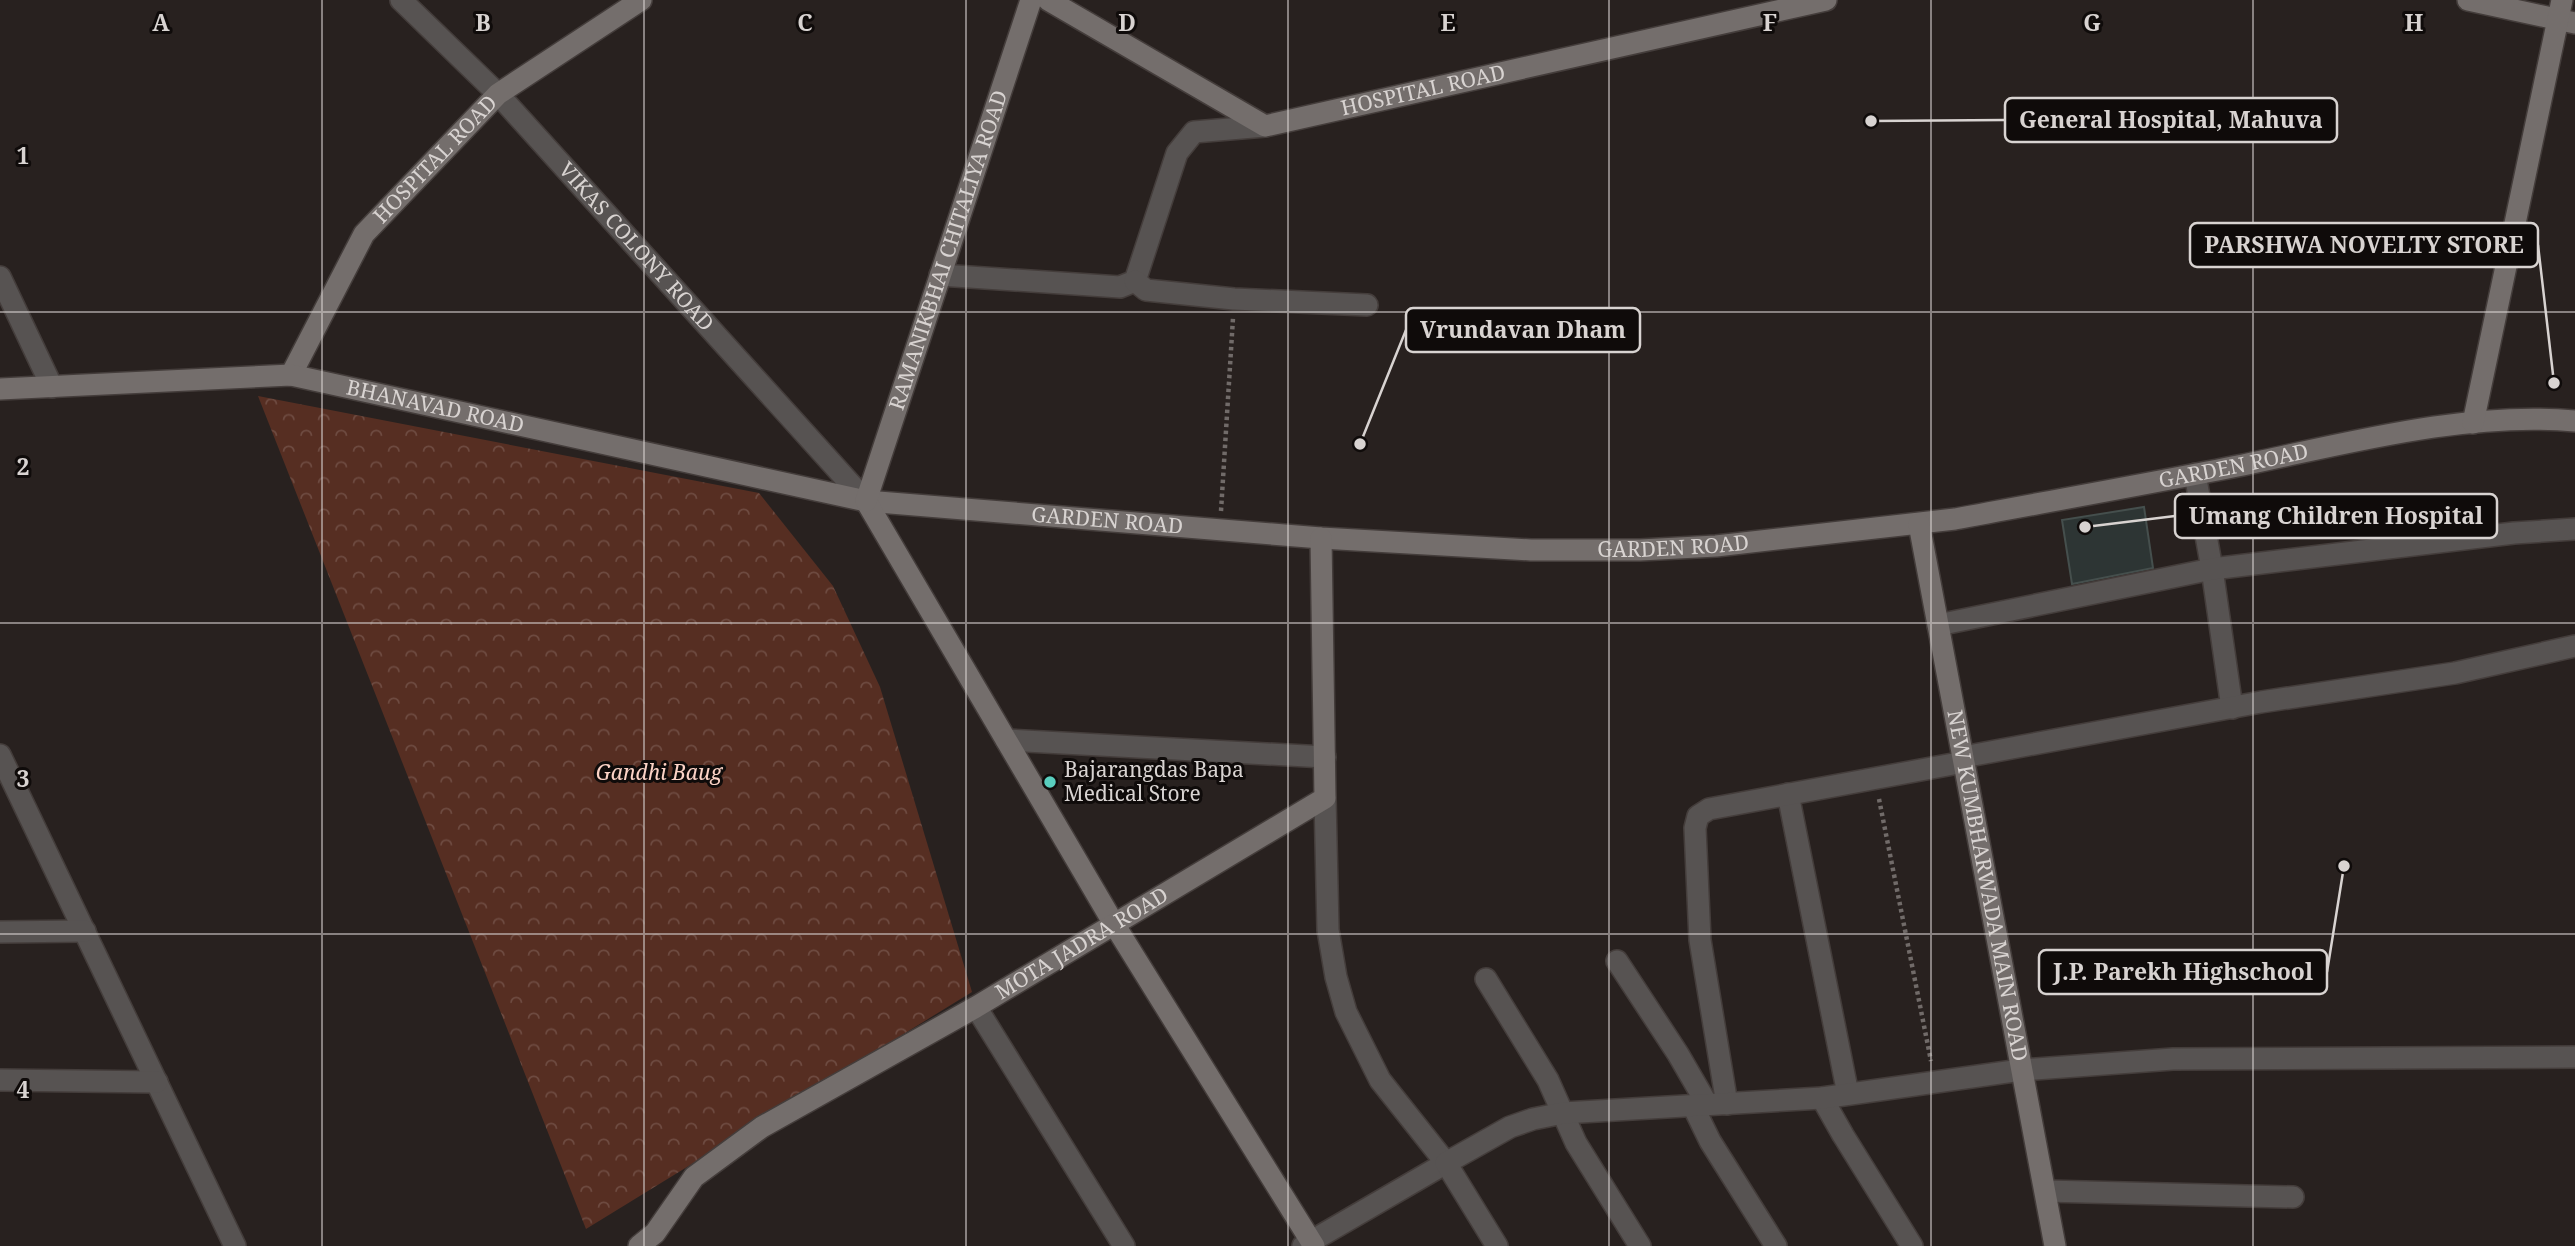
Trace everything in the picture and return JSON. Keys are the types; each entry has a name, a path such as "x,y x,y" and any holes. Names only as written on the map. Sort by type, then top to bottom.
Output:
{"main road":[{"name":"HOSPITAL ROAD","path":"291,375 364,233 498,94 641,0"},
{"name":"RAMANIKBHAI CHITALIYA ROAD","path":"866,501 1031,0"},
{"path":"1048,0 1265,126"},
{"name":"HOSPITAL ROAD","path":"1265,126 1826,0"},
{"path":"2468,0 2565,14 2473,423"},
{"name":"BHANAVAD ROAD","path":"0,389 291,375 866,501"},
{"name":"GARDEN ROAD","path":"866,501 1321,538 1531,551 1640,551 1716,546 1955,519 2366,439 2473,423 2549,419 2575,421"},
{"path":"866,501 1114,924 1310,1244"},
{"name":"NEW KUMBHARWADA MAIN ROAD","path":"1919,524 2055,1246"},
{"path":"1321,538 1325,798"},
{"name":"MOTA JADRA ROAD","path":"639,1246 655,1233 684,1188 708,1165 762,1127 976,1007 1325,798"}],"street":[{"name":"VIKAS COLONY ROAD","path":"401,0 498,94 866,501"},
{"path":"1135,281 1177,153 1185,142 1194,132 1265,126"},
{"path":"940,275 1120,287 1135,281"},
{"path":"0,277 52,387"},
{"path":"1135,281 1146,290 1234,299 1367,305"},
{"path":"2195,474 2232,708"},
{"path":"1938,625 2212,569 2514,533 2575,529"},
{"path":"1776,1246 1710,1141 1695,822 1698,816 1709,809 2232,708 2455,673 2575,646"},
{"path":"1006,740 1325,757"},
{"path":"0,755 235,1246"},
{"path":"1788,794 1848,1094"},
{"path":"1325,798 1328,930 1335,977 1346,1012 1380,1080 1446,1163 1497,1246"},
{"path":"0,932 85,931"},
{"path":"1617,961 1709,1105"},
{"path":"1486,979 1548,1080 1576,1143 1640,1246"},
{"path":"976,1007 1124,1246"},
{"path":"1310,1244 1510,1127 1563,1113 1822,1098 2021,1070 2173,1059 2575,1057"},
{"path":"0,1080 157,1082"},
{"path":"1822,1098 1912,1246"},
{"path":"2045,1191 2293,1197"}],"path":[{"path":"1220,529 1234,299"},
{"path":"1875,777 1936,1082"}],"green space":[{"name":"Gandhi Baug","path":"258,396 759,493 833,586 880,687 972,992 586,1229"}],"building":[{"path":"2144,507 2153,568 2072,584 2062,520"}],"place":[{"name":"General Hospital, Mahuva","path":"1871,121"},
{"name":"PARSHWA NOVELTY STORE","path":"2554,383"},
{"name":"Vrundavan Dham","path":"1360,444"},
{"name":"Umang Children Hospital","path":"2085,527"},
{"name":"Bajarangdas Bapa Medical Store","path":"1050,782"},
{"name":"J.P. Parekh Highschool","path":"2344,866"}]}
